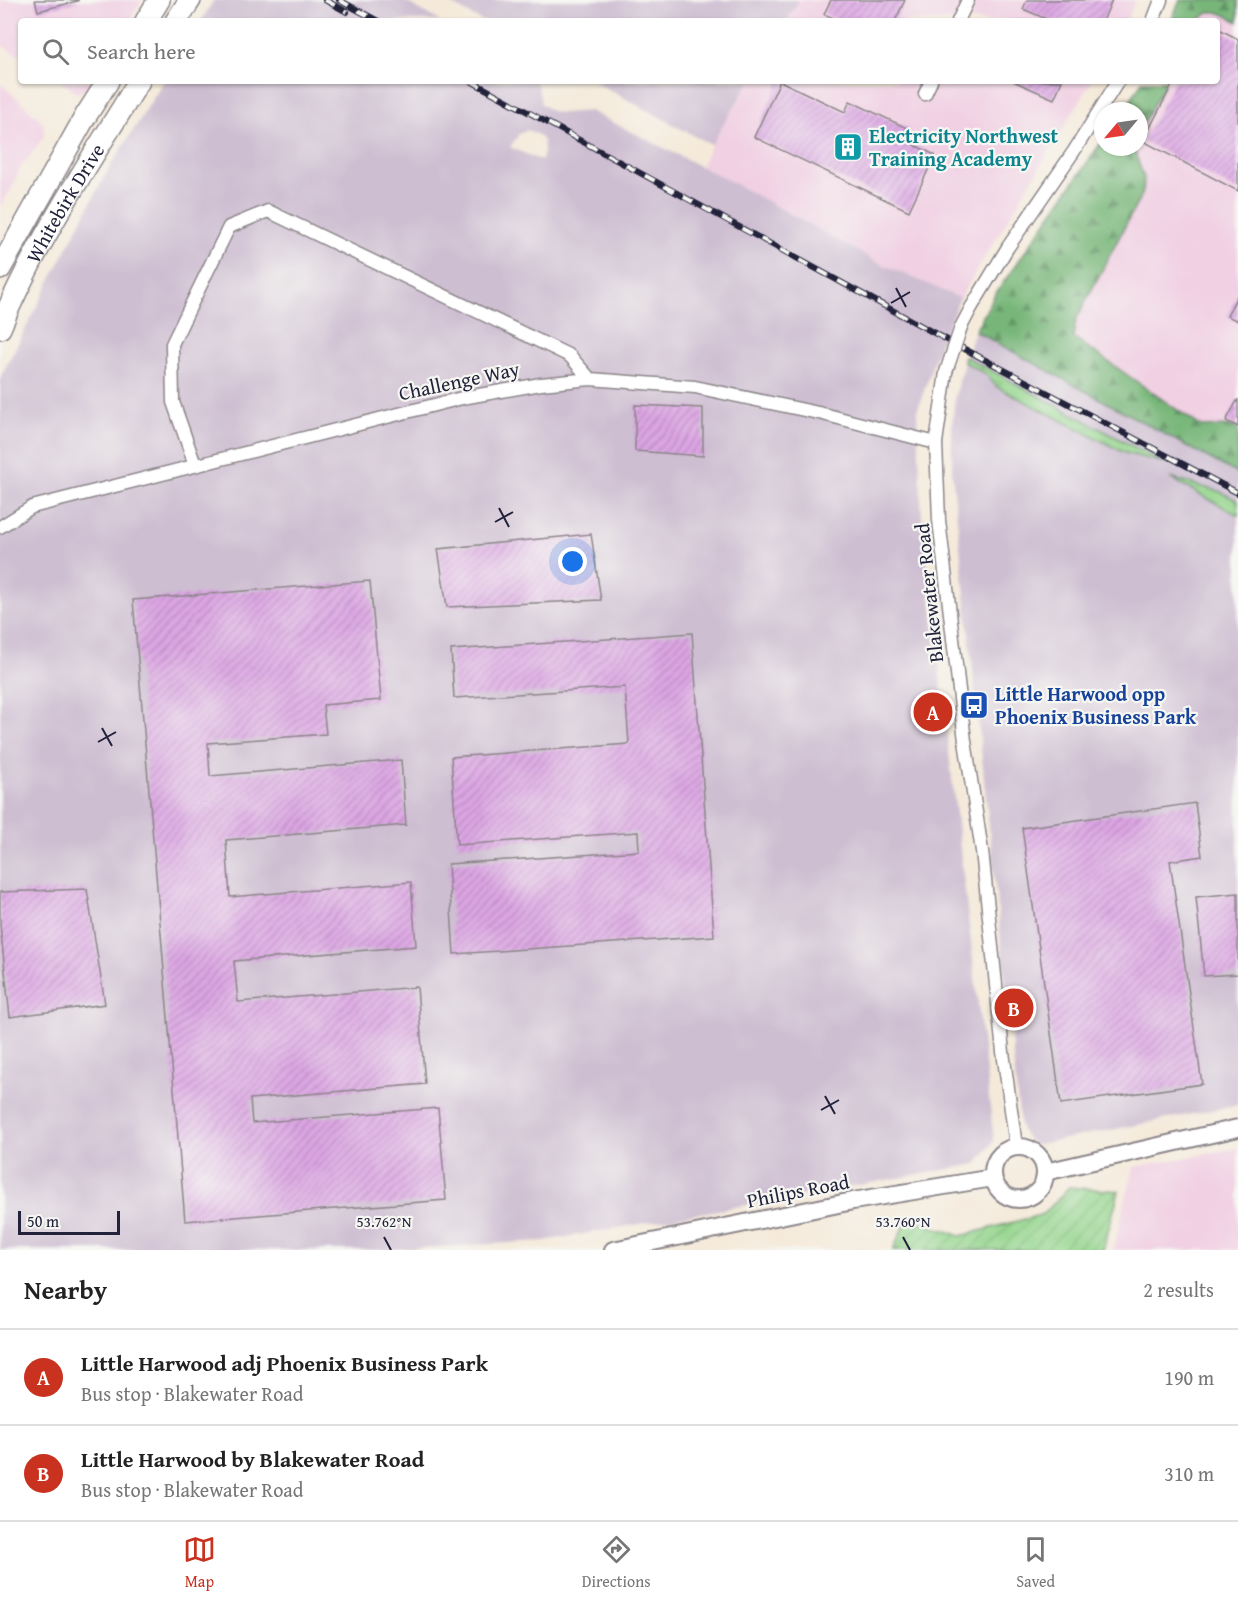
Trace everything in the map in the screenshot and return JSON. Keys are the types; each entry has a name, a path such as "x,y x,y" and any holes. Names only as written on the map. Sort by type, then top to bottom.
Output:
{"highway":[{"path":"148,18 159,0"},
{"path":"178,18 190,0"},
{"name":"Whitebirk Drive","path":"0,269 81,124 106,84"},
{"name":"Whitebirk Drive","path":"0,328 11,300 49,229 136,84"}],"street":[{"path":"959,18 968,0"},
{"path":"1154,18 1161,0"},
{"path":"925,94 930,84"},
{"name":"Blakewater Road","path":"1016,1146 1003,1052 982,851 965,741 939,520 936,443 946,372 961,327 1008,246 1074,151 1116,84"},
{"path":"195,465 173,402 172,344 229,227 268,211 570,356 590,379"},
{"name":"Challenge Way","path":"0,527 32,507 462,398 541,384 590,379 695,387 823,414 936,443"},
{"path":"1045,1172 1238,1128"},
{"path":"1016,1146 1027,1147 1035,1152 1041,1159 1045,1172 1044,1181 1036,1192 1019,1199 1005,1195 998,1189 992,1169 1003,1151 1016,1146"},
{"name":"Philips Road","path":"613,1250 853,1202 993,1178"}],"shaded area":[{"path":"0,0 142,0 132,18 18,18 18,55 0,44"},
{"path":"214,0 403,0 435,18 203,18"},
{"path":"443,0 799,0 789,18 476,18"},
{"path":"799,0 1135,0 1128,18 789,18"},
{"path":"1213,11 1238,22 1238,429 1232,426 1202,427 1073,337 1076,320 1144,178 1136,156 1148,156 1148,115 1164,84 1220,84 1220,18 1202,18 1206,13"},
{"path":"0,83 39,118 44,125 44,136 22,164 11,190 0,207"},
{"path":"64,84 93,84 89,88 76,93"},
{"path":"162,84 536,84 541,104 553,112 590,111 728,180 875,261 960,298 940,344 917,411 922,520 994,1141 977,1164 544,1241 385,1250 0,1250 0,380 104,177","holes":["528,130 538,135 543,141 542,161 510,147 519,134"]},
{"path":"599,84 748,84 711,145"},
{"path":"748,84 1090,84 960,298 875,261 701,166 711,145"},
{"path":"975,331 1238,474 1238,1105 1034,1145 1022,1131 952,471 955,396"},
{"path":"1238,1148 1238,1250 1113,1250 1134,1167"}],"green space":[{"path":"1180,0 1238,0 1238,22 1217,12 1208,13 1202,18 1172,18"},
{"path":"1140,84 1164,84 1148,115 1148,102 1129,102"},
{"path":"1094,153 1094,156 1136,156 1144,178 1143,192 1076,320 1073,337 1202,427 1232,426 1238,429 1238,474 975,331 994,296"},
{"path":"964,356 1164,463 1125,453 997,387 986,374 964,362"},
{"path":"1170,478 1221,492 1238,501 1238,515"},
{"path":"1069,1187 1119,1191 1103,1250 893,1250 907,1218 961,1236 1044,1214"}],"building":[{"path":"35,0 78,0 78,1 38,11"},
{"path":"831,0 905,0 896,18 833,18 824,14"},
{"path":"1027,0 1112,0 1104,18 1044,18 1023,9"},
{"path":"1220,30 1238,39 1238,191 1148,144 1148,131 1172,84 1220,84"},
{"name":"Electricity Northwest Training Academy","path":"779,84 786,84 845,112 850,101 909,129 904,140 935,155 909,211 754,137"},
{"path":"1020,84 1061,84 1054,99"},
{"path":"1238,294 1238,321 1227,316"},
{"path":"1238,399 1238,427 1226,421"},
{"path":"635,405 703,408 703,456 635,451"},
{"path":"591,534 601,600 447,607 438,549"},
{"path":"370,581 381,700 323,705 326,734 208,743 210,776 401,760 406,825 226,840 230,897 411,882 416,946 234,961 238,1002 417,987 425,1084 250,1099 252,1123 438,1108 446,1200 185,1221 133,600"},
{"path":"692,633 714,936 454,954 448,864 639,851 638,832 457,845 451,757 629,744 625,687 454,698 451,650"},
{"path":"1195,803 1202,856 1170,861 1202,1084 1061,1104 1022,828"},
{"path":"87,889 105,1004 10,1017 0,925 0,892"},
{"path":"1238,893 1238,974 1204,976 1196,897"}],"railway":[{"path":"325,0 347,12"},
{"path":"339,0 372,18"},
{"path":"477,84 938,335 1238,493"}],"place":[{"name":"Electricity Northwest Training Academy","path":"848,147"},
{"name":"Little Harwood opp Phoenix Business Park","path":"974,705"},
{"name":"Little Harwood adj Phoenix Business Park","path":"933,712"},
{"name":"Little Harwood by Blakewater Road","path":"1014,1008"}]}
